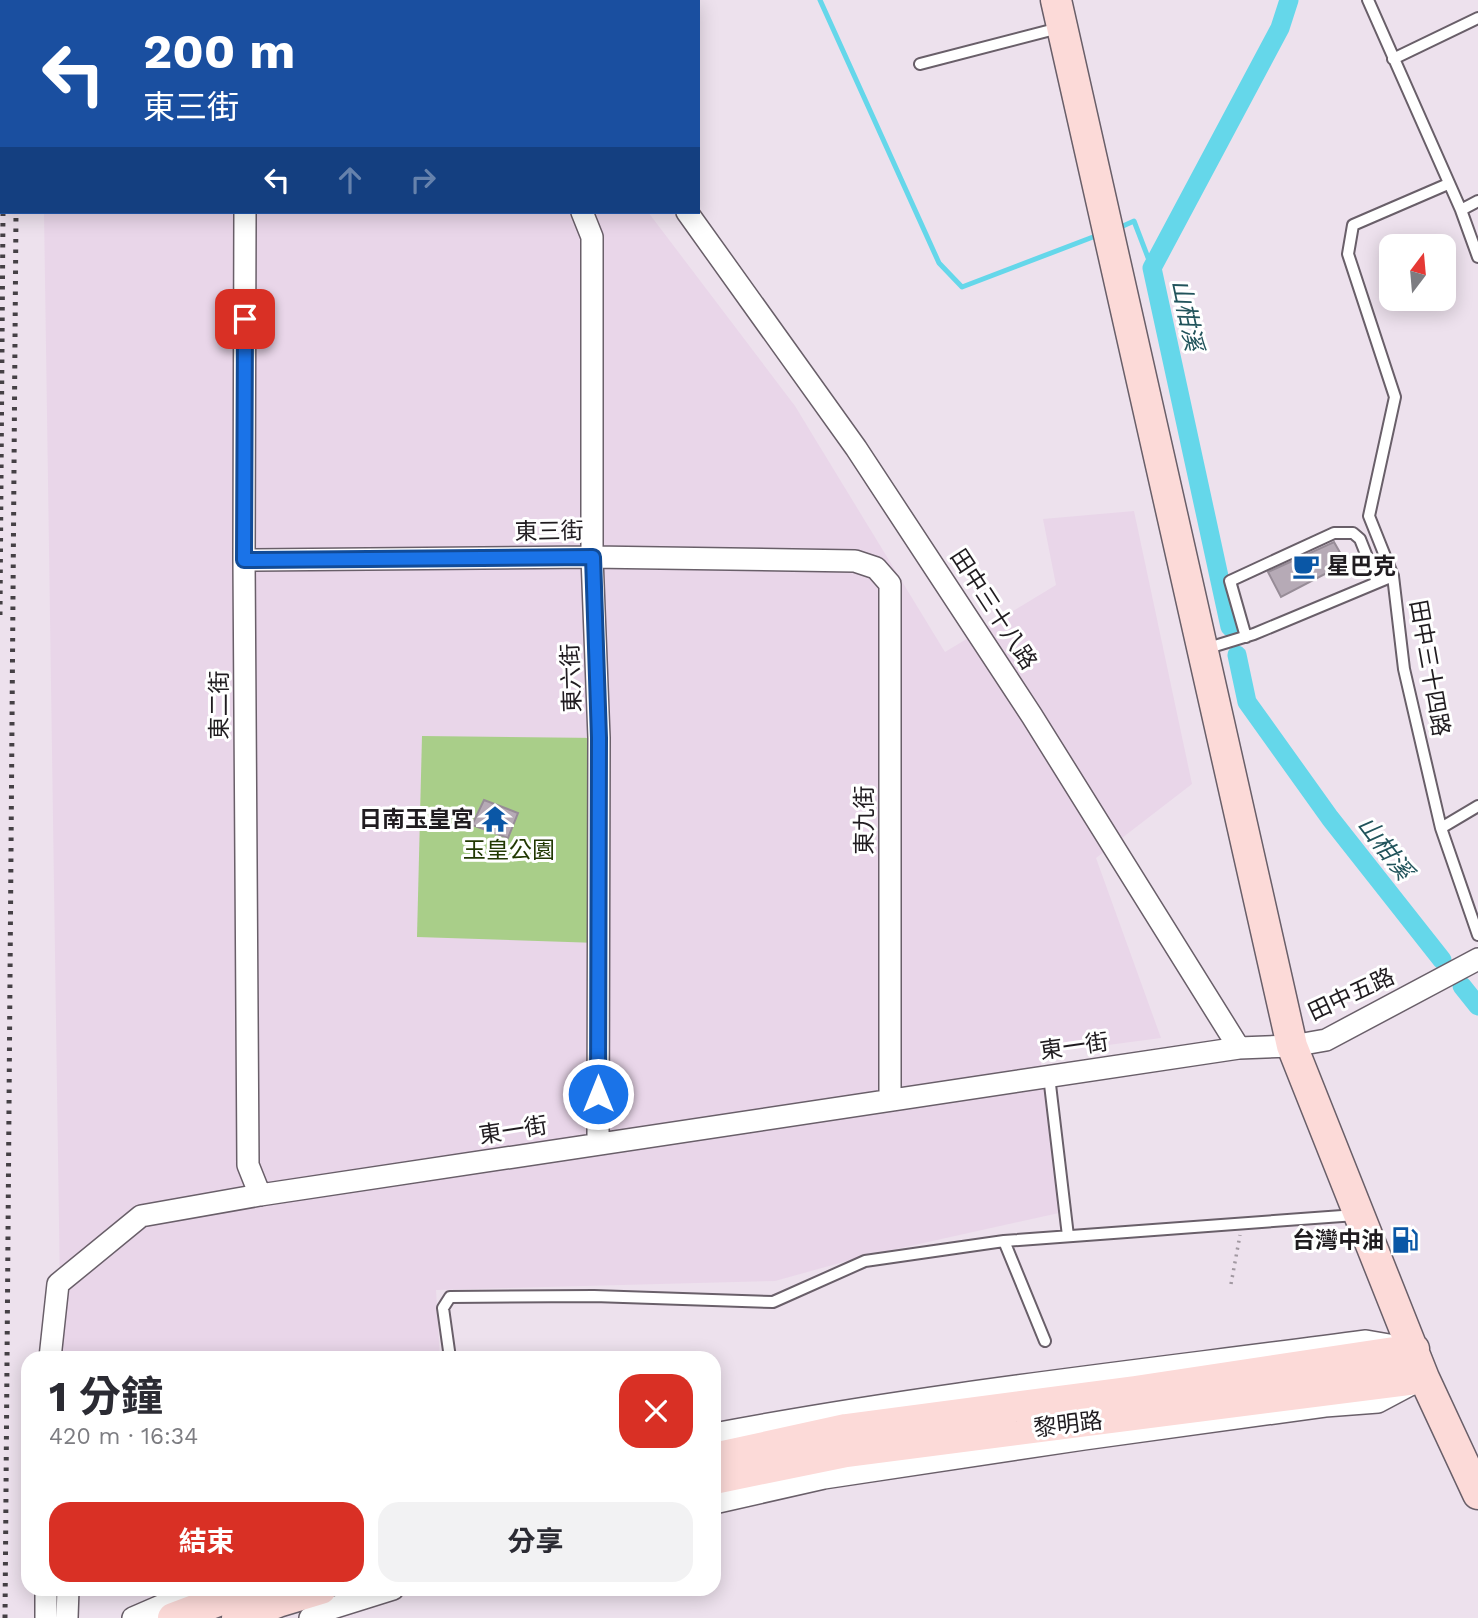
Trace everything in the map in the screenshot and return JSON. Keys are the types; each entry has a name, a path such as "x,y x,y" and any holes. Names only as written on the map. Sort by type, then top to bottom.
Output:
{"street":[{"path":"1059,13 1292,1046 1424,1378 1478,1494"},
{"name":"東二街","path":"245,214 248,1165 260,1195"},
{"name":"東六街","path":"583,214 592,237 593,557 599,738 598,1144"},
{"name":"田中三十八路","path":"688,214 864,459 1032,716 1239,1048"},
{"name":"東三街","path":"244,560 593,557 855,561"},
{"name":"東九街","path":"855,561 876,568 890,584 890,1100"},
{"name":"田中五路","path":"1239,1048 1292,1046 1326,1040 1478,959"},
{"name":"東一街","path":"51,1351 58,1284 141,1216 260,1195 1239,1048"},
{"path":"721,1433 994,1387 1366,1341 1414,1349"},
{"name":"黎明路","path":"721,1456 846,1429 1135,1391 1414,1349"},
{"path":"721,1501 824,1478 1311,1408 1378,1402 1424,1378"},
{"name":"黎明路","path":"721,1478 846,1452 1424,1378"},
{"path":"1012,1406 1051,1382"},
{"path":"985,1454 1062,1425"},
{"path":"46,1596 46,1618"},
{"path":"67,1618 68,1596"},
{"path":"133,1618 184,1596"},
{"path":"173,1618 231,1596"},
{"path":"237,1618 298,1596"},
{"path":"310,1618 371,1596"}],"lane":[{"path":"1368,0 1461,211 1478,257"},
{"path":"920,64 1059,13"},
{"path":"1393,59 1478,19"},
{"name":"田中三十四路","path":"1448,184 1353,225 1348,254 1395,397 1369,516 1393,576 1404,669 1441,828 1478,935"},
{"path":"1461,211 1478,201"},
{"path":"1246,636 1230,581 1334,533 1353,533 1360,539 1377,582"},
{"path":"1202,650 1246,636 1393,576"},
{"path":"1441,828 1478,806"},
{"path":"1049,1076 1068,1236"},
{"path":"449,1351 443,1308 450,1297 593,1296 773,1301 865,1261 1004,1241 1360,1215"},
{"path":"1004,1241 1045,1342"}],"path":[{"path":"1231,1284 1242,1223"}],"shaded area":[{"path":"44,214 650,214 795,406 945,652 1056,585 1043,519 1134,511 1192,784 1096,858 1161,1038 1040,1054 1059,1213 865,1256 775,1281 436,1290 440,1351 61,1351"}],"green space":[{"name":"玉皇公園","path":"422,736 599,738 598,943 417,937"}],"building":[{"name":"星巴克","path":"1334,542 1346,563 1281,597 1268,572"},
{"name":"日南玉皇宮","path":"484,800 518,813 508,838 472,825"}],"waterway":[{"path":"820,0 939,263 962,287 1093,237"},
{"name":"山柑溪","path":"1230,627 1152,268 1280,28 1289,0"},
{"path":"1123,226 1134,221 1152,268"},
{"name":"山柑溪","path":"1237,655 1247,702 1330,818 1442,960"},
{"name":"山柑溪","path":"1462,986 1478,1006"}],"railway":[{"path":"0,615 3,214"},
{"path":"5,1618 16,214"}],"place":[{"name":"星巴克","path":"1306,566"},
{"name":"日南玉皇宮","path":"495,819"},
{"name":"台灣中油","path":"1405,1240"}],"route":[{"path":"245,319 244,560 593,557 599,738 598,1094"}]}
